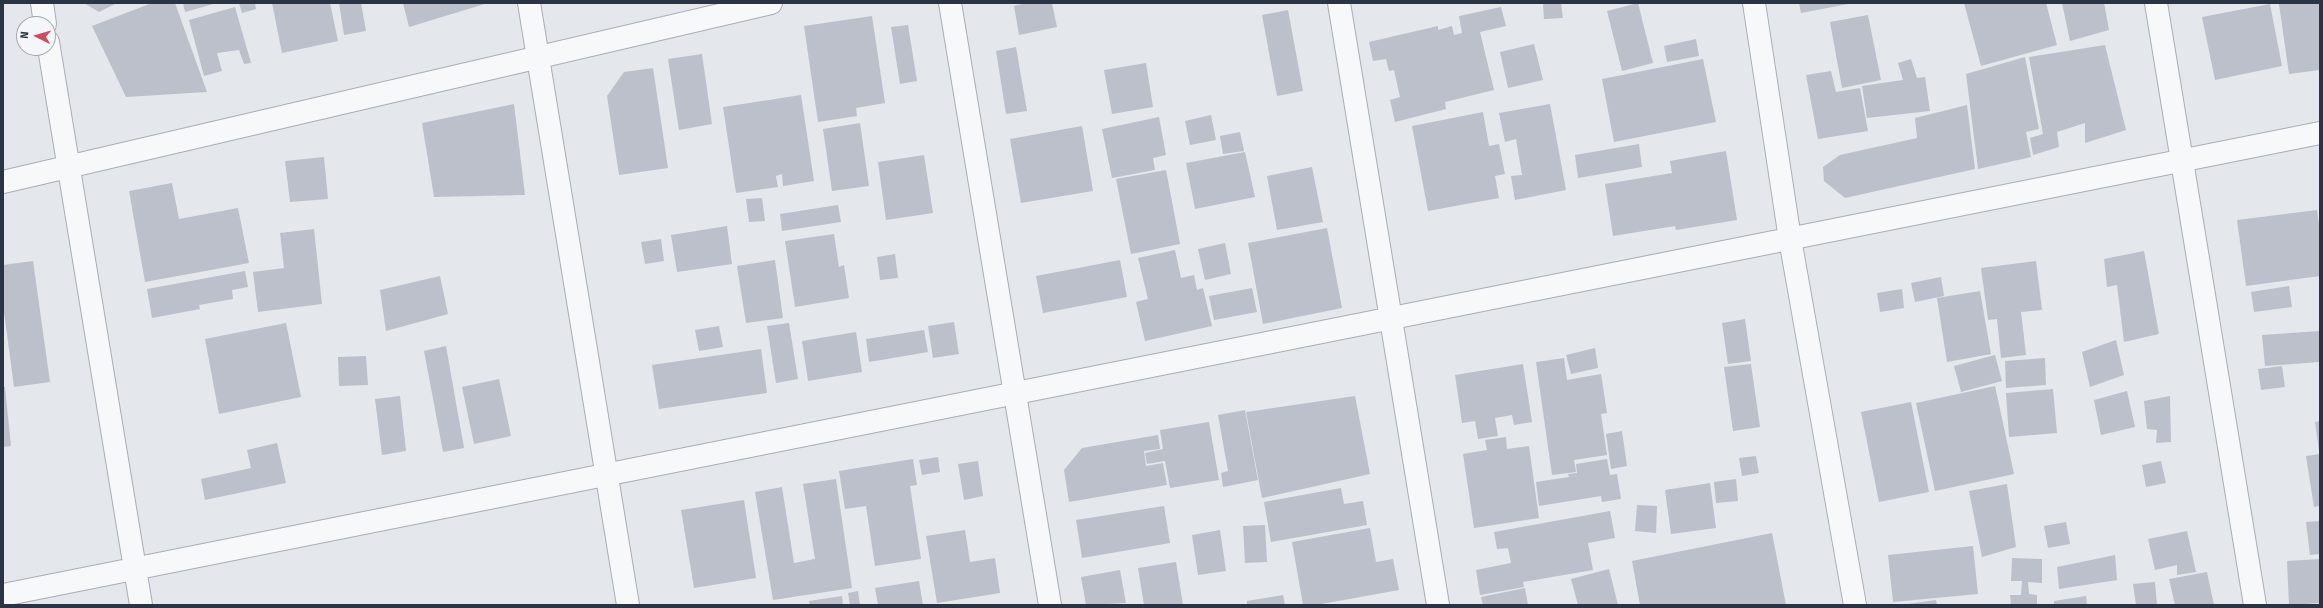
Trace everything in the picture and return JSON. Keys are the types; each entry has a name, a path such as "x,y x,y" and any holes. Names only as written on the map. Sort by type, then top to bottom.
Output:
{"street":[{"path":"42,3 44,16"},
{"path":"529,3 628,605"},
{"path":"3,182 771,3"},
{"path":"950,3 1050,605"},
{"path":"1339,3 1438,605"},
{"path":"1754,3 1790,239 1854,605"},
{"path":"2156,3 2255,605"},
{"path":"50,56 141,605"},
{"path":"3,595 2320,133"}],"building":[{"path":"84,3 117,3 99,12"},
{"path":"152,3 175,3 207,92 126,97 92,26"},
{"path":"183,3 217,3 185,12"},
{"path":"239,3 255,3 256,9 242,13"},
{"path":"272,3 330,3 338,41 282,53"},
{"path":"339,3 361,3 366,31 344,35"},
{"path":"403,3 488,3 409,27"},
{"path":"1027,3 1052,3 1057,27 1019,35 1014,6"},
{"path":"1543,3 1561,3 1563,18 1544,19"},
{"path":"1638,3 1653,63 1622,71 1607,11"},
{"path":"1799,3 1848,3 1848,4 1801,13"},
{"path":"1964,3 2046,3 2057,45 1981,66"},
{"path":"2062,3 2104,3 2109,30 2070,41"},
{"path":"2320,3 2320,70 2289,74 2279,4"},
{"path":"2270,4 2282,66 2215,80 2202,17"},
{"path":"235,7 251,63 244,64 239,50 217,53 222,71 204,76 189,20"},
{"path":"1501,7 1506,26 1480,32 1494,90 1445,102 1446,109 1395,122 1390,100 1400,97 1394,70 1389,71 1386,59 1373,61 1369,42 1438,26 1438,30 1452,26 1454,35 1462,33 1459,16"},
{"path":"1288,10 1303,91 1277,96 1262,15"},
{"path":"1868,15 1881,80 1842,88 1830,22"},
{"path":"872,16 885,103 856,108 857,116 818,122 804,26"},
{"path":"908,25 917,81 900,84 891,27"},
{"path":"1696,39 1699,56 1667,62 1664,46"},
{"path":"1534,44 1543,80 1508,88 1500,52"},
{"path":"2105,45 2126,130 2085,143 2085,123 2057,132 2059,147 2033,155 2030,138 2043,134 2029,57"},
{"path":"1016,47 1027,111 1006,114 996,51"},
{"path":"702,54 712,124 679,130 668,59"},
{"path":"2025,57 2039,129 2026,132 2031,157 1978,169 1966,74"},
{"path":"1703,59 1716,122 1614,142 1602,79"},
{"path":"1911,59 1917,78 1925,77 1930,111 1867,118 1862,86 1903,80 1898,63"},
{"path":"1146,63 1153,107 1112,114 1104,70"},
{"path":"653,68 668,168 619,175 607,96 624,72"},
{"path":"1831,71 1836,92 1860,88 1868,131 1818,139 1806,75"},
{"path":"801,95 814,181 783,186 782,174 776,176 778,187 736,193 723,107"},
{"path":"514,104 525,195 434,197 422,123"},
{"path":"1550,104 1566,190 1515,200 1511,176 1522,175 1516,139 1505,142 1499,113"},
{"path":"1967,105 1975,169 1845,198 1824,181 1823,167 1840,155 1917,138 1915,118"},
{"path":"1483,112 1489,146 1499,144 1505,174 1495,176 1499,198 1428,211 1412,126"},
{"path":"1211,115 1216,140 1190,145 1185,121"},
{"path":"1159,117 1166,155 1153,158 1155,170 1112,178 1102,129"},
{"path":"860,123 869,186 832,191 823,129"},
{"path":"1082,126 1093,191 1021,203 1010,139"},
{"path":"1240,132 1244,151 1223,154 1220,136"},
{"path":"1639,144 1642,167 1578,178 1575,155"},
{"path":"1726,151 1737,220 1676,230 1675,226 1613,236 1605,184 1672,173 1670,161"},
{"path":"1245,152 1255,197 1195,209 1186,163"},
{"path":"924,155 933,213 886,220 878,162"},
{"path":"324,157 328,199 290,202 285,161"},
{"path":"1312,167 1323,222 1277,230 1267,176"},
{"path":"1166,170 1180,244 1131,254 1116,179"},
{"path":"172,183 179,219 238,208 249,263 145,282 129,191"},
{"path":"762,198 765,221 749,222 746,199"},
{"path":"838,205 841,222 782,231 780,214"},
{"path":"2317,210 2320,232 2320,276 2246,286 2237,220"},
{"path":"727,226 732,264 677,272 671,235"},
{"path":"1327,228 1342,308 1263,324 1248,243"},
{"path":"314,229 322,304 258,312 253,272 284,268 280,233"},
{"path":"834,234 839,267 844,265 849,298 795,307 785,241"},
{"path":"661,239 664,261 645,264 641,242"},
{"path":"1225,243 1231,274 1205,280 1198,249"},
{"path":"1175,250 1181,278 1194,275 1197,290 1203,288 1212,326 1145,341 1136,302 1148,299 1138,258"},
{"path":"2144,251 2159,334 2124,342 2117,285 2107,287 2104,259"},
{"path":"895,254 898,278 880,280 877,257"},
{"path":"775,260 783,318 746,323 737,266"},
{"path":"1120,260 1127,297 1043,313 1036,276"},
{"path":"33,261 50,382 14,387 3,304 3,265"},
{"path":"2036,261 2042,310 2021,312 2026,355 2001,358 1997,319 1988,320 1981,268"},
{"path":"245,271 248,287 232,290 233,299 199,305 200,309 152,318 147,289"},
{"path":"440,276 448,314 386,331 380,290"},
{"path":"1941,277 1944,296 1915,302 1911,283"},
{"path":"2289,286 2292,307 2254,312 2251,292"},
{"path":"1252,288 1257,312 1214,320 1209,296"},
{"path":"1902,289 1904,308 1880,312 1877,293"},
{"path":"1980,291 1991,354 1947,362 1937,298"},
{"path":"1745,319 1751,361 1728,364 1722,323"},
{"path":"954,322 959,354 933,358 928,326"},
{"path":"286,323 301,397 219,414 205,339"},
{"path":"789,323 798,379 776,383 767,326"},
{"path":"719,326 723,347 699,351 695,330"},
{"path":"924,330 928,352 869,362 866,339"},
{"path":"2320,331 2320,362 2265,366 2262,335"},
{"path":"856,332 862,372 808,381 802,341"},
{"path":"2116,340 2124,375 2090,387 2082,352"},
{"path":"446,346 464,448 443,452 424,351"},
{"path":"1595,348 1598,368 1571,374 1566,355"},
{"path":"761,349 767,393 659,409 652,365"},
{"path":"1995,355 2002,381 1961,392 1954,366"},
{"path":"366,356 368,385 339,386 338,357"},
{"path":"1564,358 1567,380 1601,374 1607,413 1601,414 1607,455 1574,460 1576,472 1552,475 1536,362"},
{"path":"2045,358 2046,385 2006,388 2005,361"},
{"path":"1523,364 1532,422 1514,425 1512,415 1495,418 1498,436 1478,439 1475,421 1462,423 1455,375"},
{"path":"1751,364 1760,427 1733,431 1724,367"},
{"path":"2282,366 2285,387 2261,390 2258,369"},
{"path":"499,379 511,436 474,444 462,387"},
{"path":"1995,386 2014,474 1935,491 1916,403"},
{"path":"3,387 5,387 11,446 3,447"},
{"path":"2053,389 2057,433 2009,437 2006,393"},
{"path":"2127,391 2135,427 2101,435 2094,400"},
{"path":"400,396 406,451 382,455 375,399"},
{"path":"1355,396 1370,474 1262,498 1246,412"},
{"path":"2170,396 2171,442 2156,443 2157,430 2147,429 2144,401"},
{"path":"1911,402 1929,492 1879,502 1861,412"},
{"path":"1245,410 1258,480 1223,487 1221,473 1228,471 1218,415"},
{"path":"2320,421 2320,451 2319,451 2315,422"},
{"path":"1209,422 1219,480 1170,488 1165,461 1147,464 1145,453 1163,449 1160,430"},
{"path":"1622,431 1627,466 1611,469 1606,434"},
{"path":"1158,435 1160,449 1144,451 1146,466 1163,463 1167,485 1069,502 1064,470 1082,448"},
{"path":"1506,437 1507,449 1529,446 1539,518 1474,528 1463,454 1487,450 1485,440"},
{"path":"277,443 286,483 205,500 201,479 251,468 247,450"},
{"path":"2320,454 2320,506 2314,507 2306,456"},
{"path":"1756,456 1759,473 1742,476 1739,458"},
{"path":"938,457 940,472 922,475 919,460"},
{"path":"913,459 917,485 910,486 921,559 875,566 866,506 845,509 839,471"},
{"path":"1607,459 1610,475 1617,474 1621,499 1602,502 1601,496 1539,506 1536,482 1569,477 1568,474 1577,473 1576,464"},
{"path":"978,461 983,496 964,500 958,464"},
{"path":"2161,461 2166,483 2146,487 2142,465"},
{"path":"836,479 852,588 773,600 755,492 782,487 794,563 815,559 803,484"},
{"path":"1736,479 1738,501 1716,503 1714,482"},
{"path":"1710,483 1716,528 1671,534 1665,490"},
{"path":"2007,484 2016,547 1982,557 1969,491"},
{"path":"1341,488 1344,504 1363,501 1367,525 1271,542 1264,502"},
{"path":"744,500 756,578 694,588 681,510"},
{"path":"1637,505 1657,506 1656,533 1635,531"},
{"path":"1164,506 1170,543 1082,558 1076,520"},
{"path":"1610,511 1615,538 1588,543 1593,570 1523,582 1524,587 1480,595 1476,570 1511,563 1508,548 1497,549 1494,532"},
{"path":"2320,521 2320,554 2310,555 2306,522"},
{"path":"2066,522 2070,544 2048,548 2044,526"},
{"path":"1265,525 1267,562 1245,563 1243,526"},
{"path":"1370,528 1376,562 1393,559 1399,590 1316,605 1303,605 1292,542"},
{"path":"965,530 970,562 995,558 1000,593 937,603 926,536"},
{"path":"1220,530 1226,571 1198,575 1192,535"},
{"path":"2187,531 2196,572 2177,575 2177,565 2155,570 2148,539"},
{"path":"1772,533 1786,605 1640,605 1632,561"},
{"path":"1973,546 1978,594 1893,602 1888,555"},
{"path":"2115,555 2117,580 2059,589 2057,567"},
{"path":"2012,558 2042,559 2042,583 2028,582 2029,594 2037,595 2037,605 2011,605 2010,595 2021,595 2022,581 2011,581"},
{"path":"2320,559 2320,603 2289,605 2287,561"},
{"path":"1176,562 1183,605 1144,605 1138,568"},
{"path":"1609,569 1618,605 1578,605 1571,579"},
{"path":"1120,570 1126,603 1086,605 1081,577"},
{"path":"2207,572 2214,605 2175,605 2169,579"},
{"path":"919,581 923,605 878,605 875,588"},
{"path":"2155,582 2157,605 2136,605 2133,584"},
{"path":"1525,588 1528,605 1483,605 1481,597"},
{"path":"858,591 860,605 850,605 848,593"},
{"path":"1283,595 1285,605 1247,605 1247,601"},
{"path":"842,596 843,605 810,605 809,601"},
{"path":"2086,596 2087,605 2054,605 2054,601"},
{"path":"1936,600 1937,605 1908,605 1908,604"}]}
